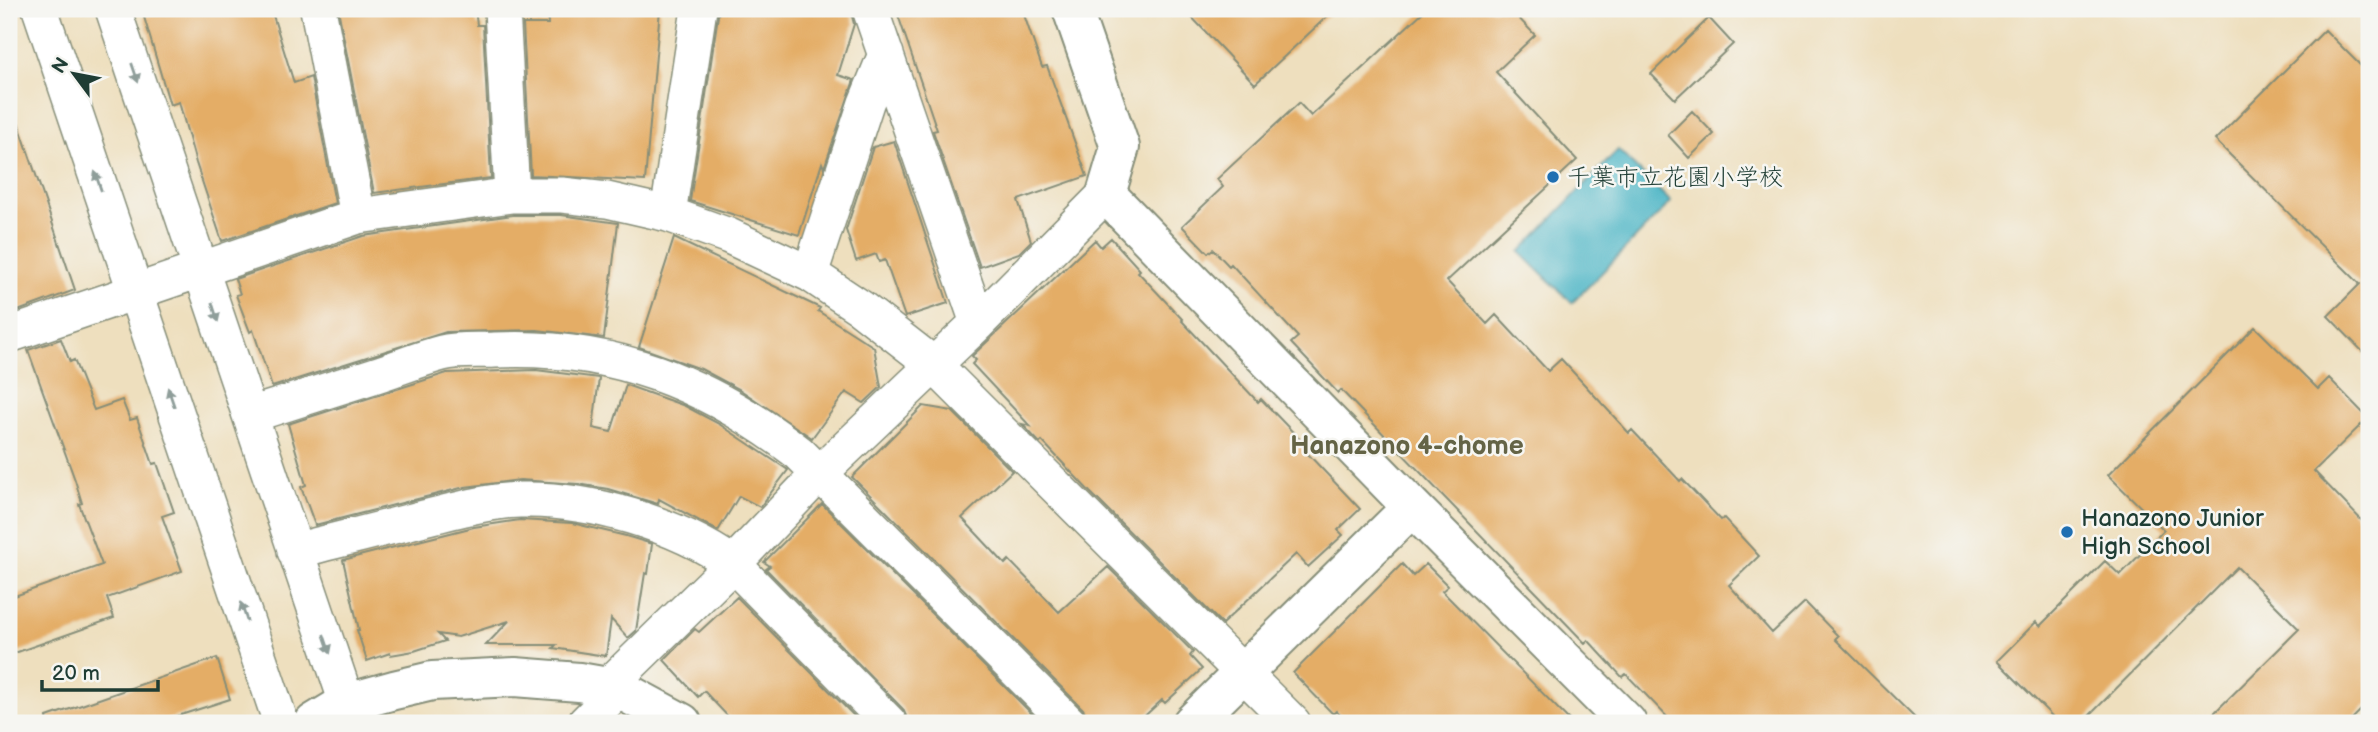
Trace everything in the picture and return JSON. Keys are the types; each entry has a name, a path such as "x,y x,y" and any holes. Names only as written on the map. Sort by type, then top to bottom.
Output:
{"street":[{"path":"40,9 281,723"},
{"path":"113,9 347,703"},
{"path":"318,9 358,216"},
{"path":"502,9 512,195"},
{"path":"667,214 699,9"},
{"path":"870,9 978,323"},
{"path":"585,723 613,688 819,474 978,323 1107,194 1120,147 1072,9"},
{"path":"810,274 866,103 886,54"},
{"path":"1107,194 1627,723"},
{"path":"9,335 358,216 512,195 562,195 607,200 667,214 729,236 810,274 861,307 933,364 1293,723"},
{"path":"250,415 443,353 534,348 630,363 699,389 766,428 799,453 1069,723"},
{"path":"295,551 448,512 519,500 596,508 636,519 686,536 733,564 889,723"},
{"path":"1192,723 1412,507"},
{"path":"314,723 347,703 432,681 515,677 579,682 613,688 682,723"}],"water":[{"path":"1618,150 1671,202 1572,303 1520,252"}],"building":[{"path":"170,9 271,9 294,83 311,77 335,203 222,241 179,102 170,105 144,17"},
{"path":"338,9 475,9 477,25 483,25 491,178 374,193"},
{"path":"547,9 660,9 645,181 531,175 523,24 548,24"},
{"path":"719,9 850,9 854,24 838,75 854,80 824,168 822,163 799,235 690,201"},
{"path":"896,9 1022,9 1042,67 1047,66 1087,176 1018,200 1031,241 1019,253 980,267 933,131 937,130"},
{"path":"1184,9 1335,9 1255,84"},
{"path":"1426,9 1510,9 1535,35 1496,72 1577,160 1447,281 1487,324 1496,315 1548,371 1561,359 1629,433 1632,430 1680,481 1682,479 1721,520 1724,518 1759,556 1729,585 1772,633 1805,602 1838,636 1835,639 1920,723 1673,723 1626,674 1622,677 1588,640 1585,643 1341,390 1338,393 1291,343 1298,337 1231,264 1229,266 1213,249 1208,253 1182,226 1223,187 1217,179 1299,103 1311,116"},
{"path":"1709,18 1733,44 1675,99 1651,74"},
{"path":"2325,30 2369,74 2369,358 2328,316 2360,284 2215,140"},
{"path":"1692,111 1714,134 1689,158 1668,135"},
{"path":"15,113 75,290 15,312 9,292 9,114"},
{"path":"894,141 948,303 905,317 885,260 879,262 876,254 856,261 846,230 873,147"},
{"path":"513,215 561,215 618,223 604,338 537,330 446,332 272,387 253,330 250,332 236,295 240,294 235,279 363,236"},
{"path":"674,238 820,308 818,311 874,347 881,387 864,403 846,392 812,438 739,389 701,369 639,347"},
{"path":"1111,238 1182,321 1258,402 1261,399 1309,449 1306,452 1360,509 1338,530 1343,535 1308,567 1296,554 1222,624 1042,441 1040,443 1022,424 1030,426 972,364 976,360 972,356 1095,240 1101,247"},
{"path":"2255,327 2318,389 2329,378 2368,418 2314,471 2369,528 2369,702 2348,723 2204,723 2299,629 2237,567 2082,723 2059,723 1997,661 2036,622 2040,626 2105,561 2120,575 2164,530 2108,475"},
{"path":"61,339 70,362 74,360 94,410 122,400 130,420 137,418 153,464 157,463 174,512 162,516 182,571 107,598 114,618 9,655 9,598 102,565 79,504 82,503 75,480 28,350"},
{"path":"536,370 599,378 593,428 611,432 626,385 685,406 719,424 788,470 760,507 739,496 718,531 659,499 658,504 608,489 520,480 465,487 315,525 301,487 306,485 288,424 447,373"},
{"path":"923,406 952,411 1012,471 962,518 1005,564 1009,560 1059,612 1108,567 1193,652 1190,656 1202,669 1165,703 1162,700 1137,723 1089,723 1083,709 852,477"},
{"path":"822,504 1041,723 909,723 903,709 766,569 770,566 764,562"},
{"path":"520,520 572,523 652,544 636,631 628,638 611,619 606,656 553,648 556,645 486,645 509,621 458,637 438,634 445,641 367,661 357,630 343,560 474,527"},
{"path":"1402,564 1413,576 1426,564 1448,586 1442,591 1572,723 1348,723 1336,711 1333,714 1293,673"},
{"path":"737,597 861,723 734,723 704,691 698,697 664,660 695,629 699,632"},
{"path":"217,658 230,699 156,723 48,723 47,717"}],"place":[{"name":"千葉市立花園小学校","path":"1553,177"},
{"name":"Hanazono Junior High School","path":"2067,532"}],"district":[{"name":"Hanazono 4-chome","path":"1407,445"}]}
